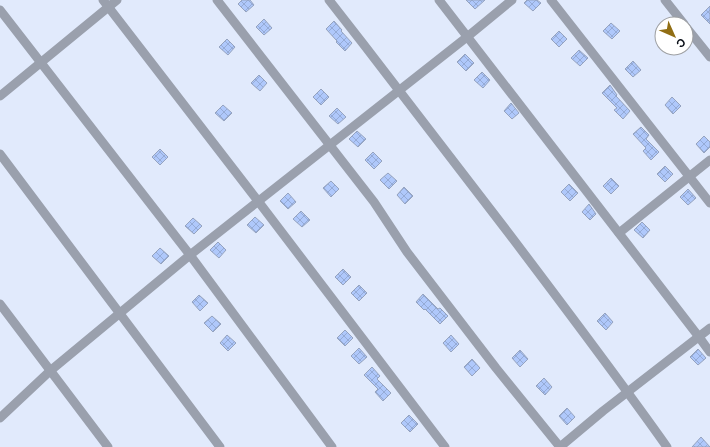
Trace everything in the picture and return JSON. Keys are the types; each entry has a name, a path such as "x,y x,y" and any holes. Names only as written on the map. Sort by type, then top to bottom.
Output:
{"street":[{"path":"0,96 41,62 106,3 117,0"},
{"path":"217,0 374,202 407,252 472,338 560,447 710,328"},
{"path":"329,0 628,392 666,447"},
{"path":"439,0 710,352"},
{"path":"0,418 50,371 190,255 512,0"},
{"path":"552,0 710,203"},
{"path":"665,0 678,16"},
{"path":"106,3 445,447"},
{"path":"0,10 190,255 332,447"},
{"path":"694,37 710,57"},
{"path":"0,154 220,447"},
{"path":"619,233 710,160"},
{"path":"0,304 108,447"}],"building":[{"path":"242,0 250,0 254,5 246,12 238,4"},
{"path":"466,0 485,0 475,9"},
{"path":"527,0 537,0 541,3 533,11 524,3"},
{"path":"710,6 710,24 701,15"},
{"path":"264,19 272,28 264,35 256,27"},
{"path":"334,21 352,43 345,51 326,29"},
{"path":"611,23 620,31 612,39 603,31"},
{"path":"559,31 567,39 559,47 551,39"},
{"path":"227,39 235,47 228,55 219,47"},
{"path":"579,50 588,58 580,66 571,58"},
{"path":"465,54 474,63 466,71 457,62"},
{"path":"633,61 641,70 633,77 625,69"},
{"path":"482,72 490,80 483,88 474,80"},
{"path":"259,75 267,83 260,91 251,83"},
{"path":"610,85 617,95 616,96 630,111 623,119 614,110 617,108 602,93"},
{"path":"321,89 329,97 321,105 313,97"},
{"path":"672,97 681,106 673,114 665,105"},
{"path":"511,103 519,113 512,119 504,111"},
{"path":"223,105 232,113 224,121 215,113"},
{"path":"337,108 346,117 338,124 329,116"},
{"path":"641,127 649,135 646,139 659,152 651,160 643,151 646,148 633,134"},
{"path":"357,131 366,139 358,147 349,139"},
{"path":"704,136 710,142 710,147 704,153 696,144"},
{"path":"160,149 168,157 160,165 152,157"},
{"path":"373,152 382,161 374,169 365,160"},
{"path":"665,166 673,174 665,182 657,174"},
{"path":"388,173 397,181 389,189 380,180"},
{"path":"611,178 619,186 611,194 603,186"},
{"path":"331,181 339,189 331,197 323,188"},
{"path":"569,184 578,193 570,201 561,192"},
{"path":"404,187 413,196 405,204 397,195"},
{"path":"688,189 696,198 688,205 680,197"},
{"path":"288,193 296,202 288,209 280,201"},
{"path":"589,204 596,214 590,220 582,212"},
{"path":"301,211 310,220 302,227 293,219"},
{"path":"255,217 264,225 256,233 247,225"},
{"path":"193,218 202,226 194,234 185,226"},
{"path":"642,222 650,230 643,238 634,230"},
{"path":"218,242 226,250 219,258 210,250"},
{"path":"160,248 169,256 161,264 152,256"},
{"path":"343,269 351,277 343,285 335,277"},
{"path":"359,285 367,293 359,301 351,293"},
{"path":"423,294 438,309 440,308 448,316 440,324 416,302"},
{"path":"199,295 208,303 200,311 192,302"},
{"path":"605,313 613,322 606,330 597,321"},
{"path":"212,316 221,324 213,332 204,323"},
{"path":"345,330 353,338 345,346 337,338"},
{"path":"227,335 236,343 228,351 220,343"},
{"path":"451,335 459,344 451,352 443,343"},
{"path":"359,348 367,357 359,364 351,356"},
{"path":"698,349 706,358 698,365 690,357"},
{"path":"520,350 528,359 520,367 512,358"},
{"path":"472,359 480,368 472,376 464,367"},
{"path":"372,367 380,376 377,379 391,393 383,401 375,392 378,389 364,375"},
{"path":"544,378 552,387 545,395 536,386"},
{"path":"567,408 575,417 567,425 559,416"},
{"path":"409,415 418,424 410,432 401,423"},
{"path":"701,437 710,447 692,447"}]}
